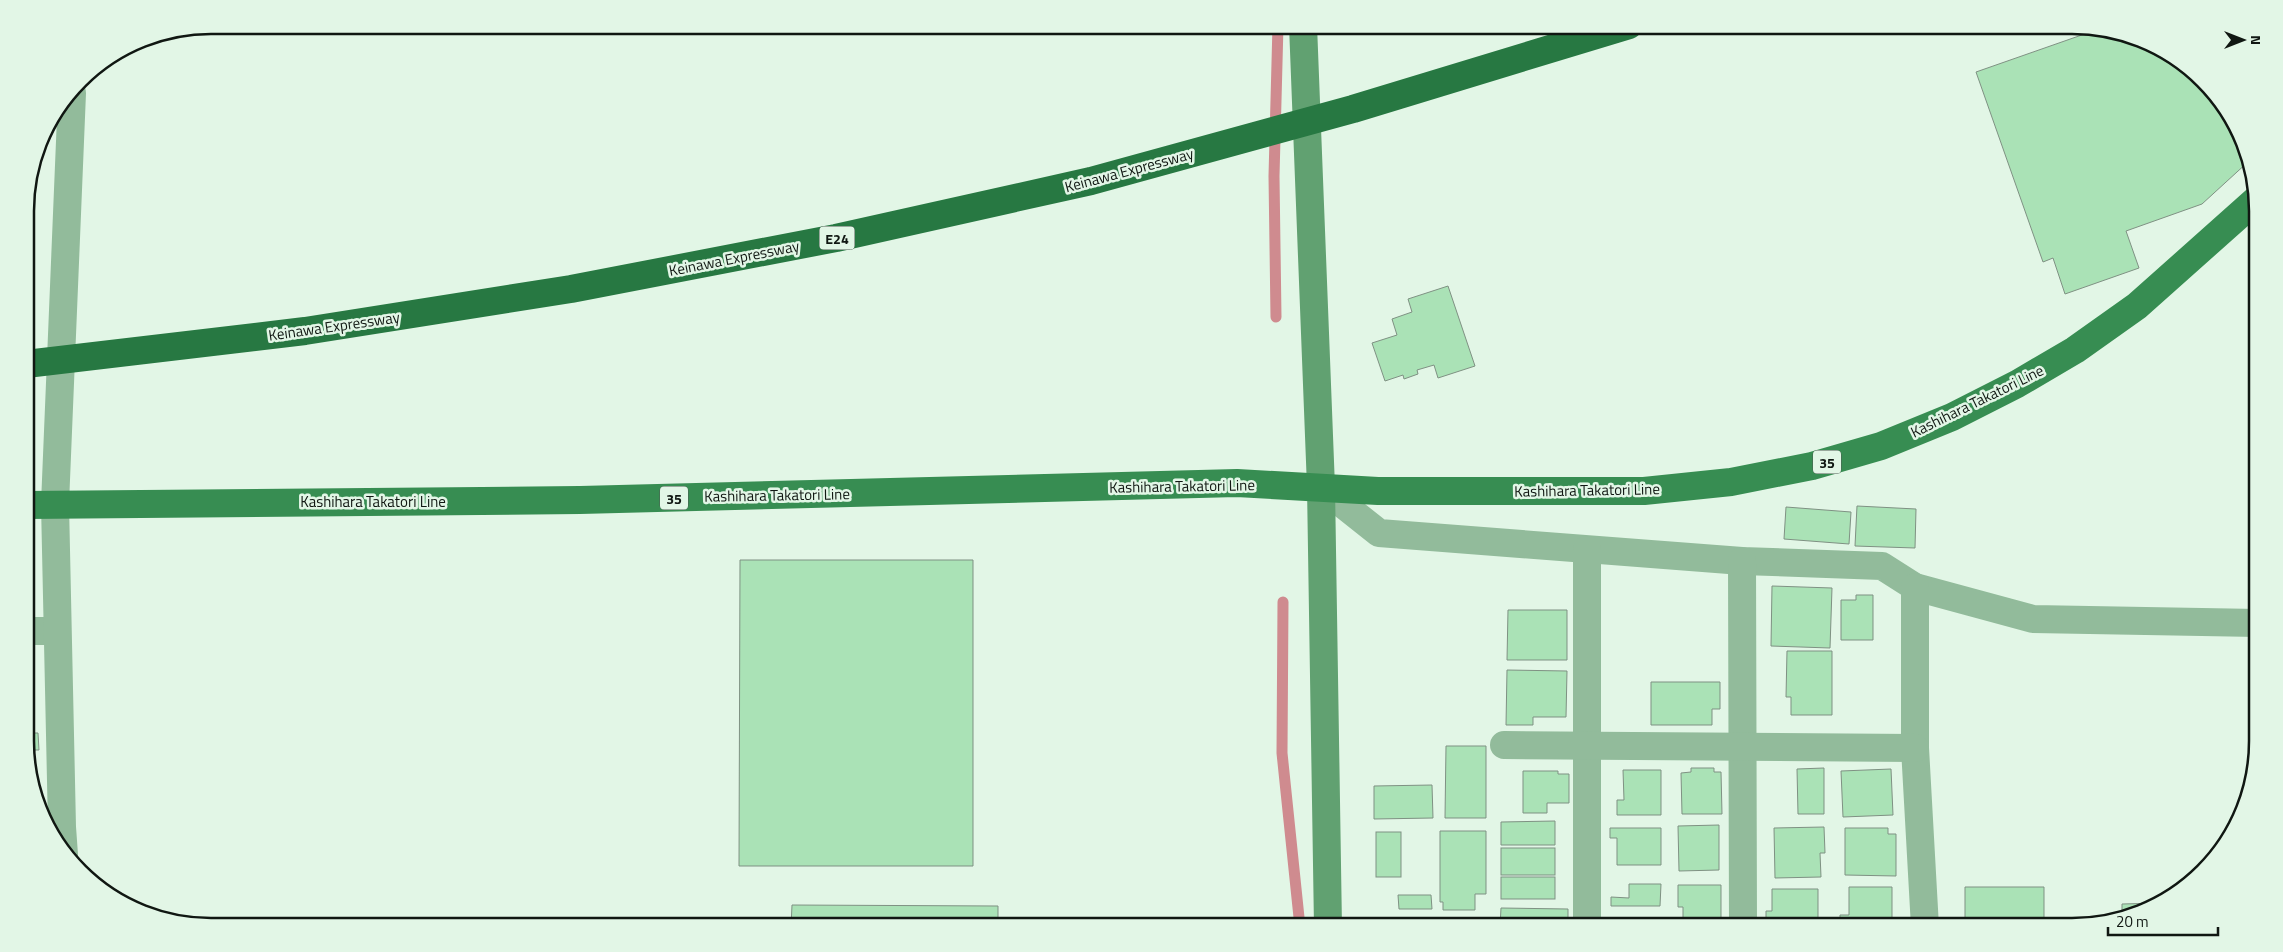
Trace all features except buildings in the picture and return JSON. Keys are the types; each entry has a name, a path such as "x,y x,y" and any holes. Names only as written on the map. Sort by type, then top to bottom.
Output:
{"highway":[{"name":"Keinawa Expressway","path":"34,363 304,331 571,289 836,238 1101,178 1353,109 1599,34"}],"main road":[{"name":"Kashihara Takatori Line","path":"34,504 580,500 1237,483 1378,492 1644,492 1731,482 1812,466 1881,446 1952,417 1993,396 2074,350 2137,306 2249,206"}],"street":[{"path":"1303,34 1321,487 1328,918"},
{"path":"55,826 57,631 55,504 72,101"},
{"path":"1321,487 1379,533 1742,561 1882,566 1915,588 2033,619 2249,623"},
{"path":"1588,550 1588,918"},
{"path":"1742,561 1743,918"},
{"path":"1915,588 1915,748 1924,918"},
{"path":"34,631 57,631"},
{"path":"1504,745 1915,748"}],"waterway":[{"path":"1276,317 1274,176 1278,34"},
{"path":"1283,602 1282,753 1299,918"}]}
